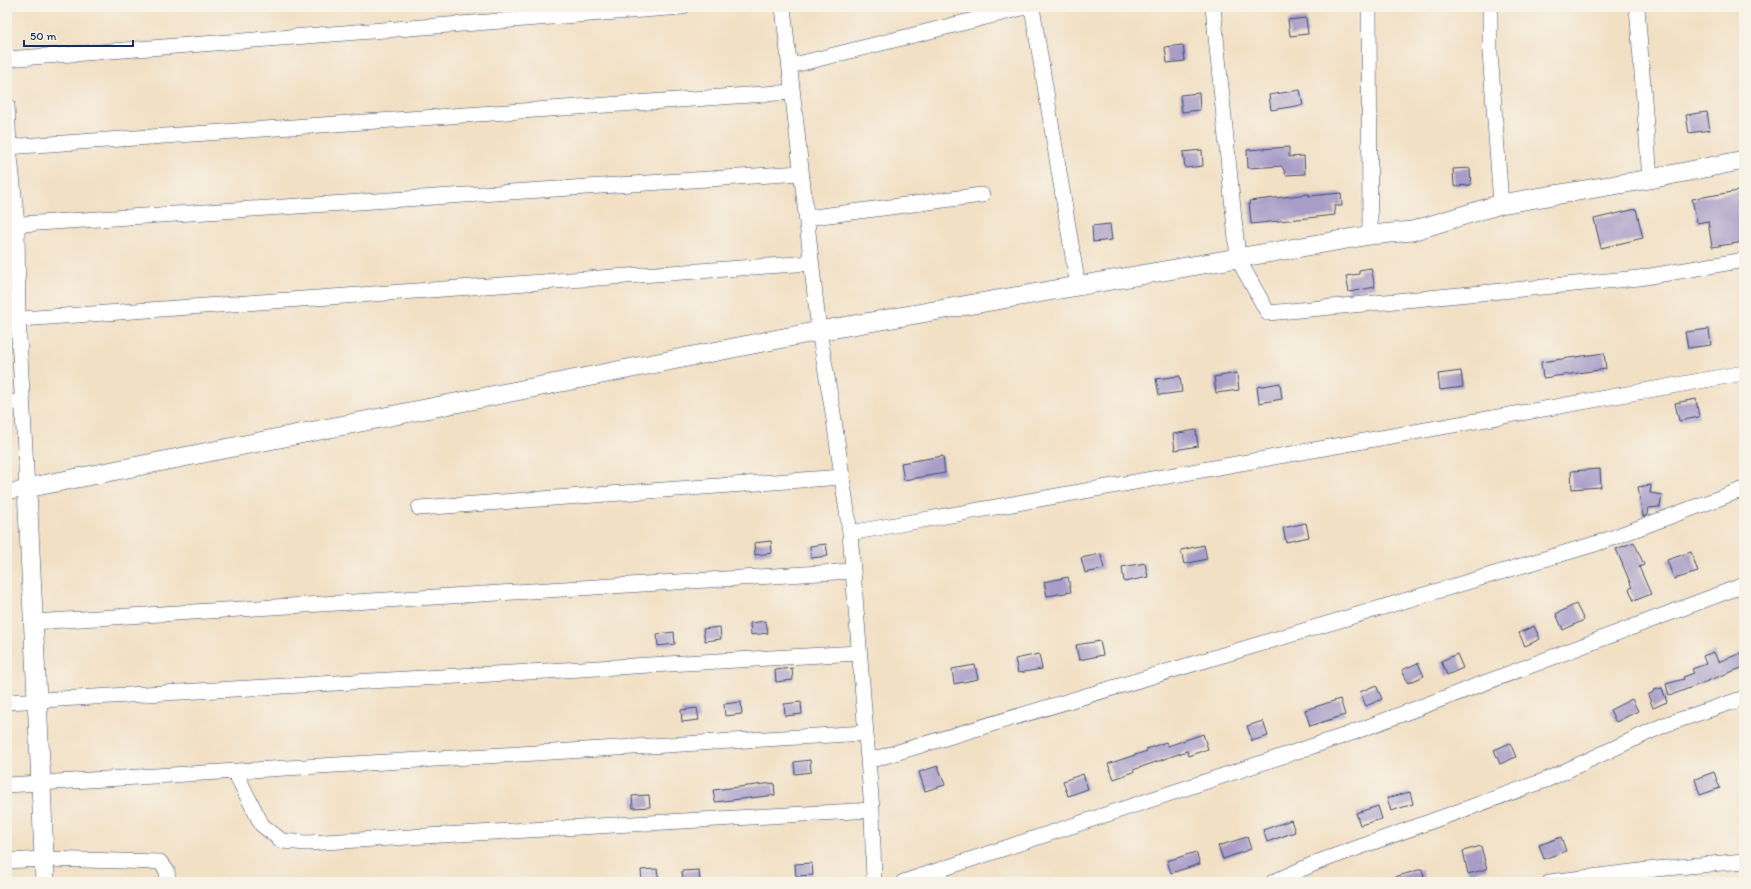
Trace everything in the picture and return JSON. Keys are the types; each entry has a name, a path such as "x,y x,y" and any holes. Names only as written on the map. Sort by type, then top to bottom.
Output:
{"street":[{"path":"7,59 682,7"},
{"path":"783,7 818,331 850,533 858,654 872,810 874,882"},
{"path":"790,66 1026,7"},
{"path":"1032,7 1078,287"},
{"path":"1213,7 1238,259 1268,314 1639,278 1744,260"},
{"path":"1369,7 1370,235"},
{"path":"1490,7 1490,52 1501,204"},
{"path":"1637,7 1650,179"},
{"path":"8,147 792,92"},
{"path":"7,105 12,225 13,319 22,401 27,488 45,882"},
{"path":"7,492 818,331 1370,235 1412,231 1501,204 1650,179 1744,160"},
{"path":"12,225 801,173"},
{"path":"806,218 982,195"},
{"path":"13,319 811,263"},
{"path":"850,533 1744,373"},
{"path":"7,403 22,401"},
{"path":"419,508 842,476"},
{"path":"868,761 1598,543 1744,489"},
{"path":"33,622 852,571"},
{"path":"904,882 1349,734 1744,585"},
{"path":"7,702 858,654"},
{"path":"1273,882 1318,862 1546,780 1664,726 1744,698"},
{"path":"7,784 235,772 865,733"},
{"path":"235,772 262,825 282,841 307,843 872,810"},
{"path":"7,861 43,859 160,862 167,871 168,882"},
{"path":"1550,882 1656,869 1744,861"}],"building":[{"path":"1306,18 1308,34 1290,36 1288,20"},
{"path":"1183,45 1185,61 1167,63 1165,47"},
{"path":"1300,90 1303,105 1271,110 1269,95"},
{"path":"1199,93 1200,110 1182,112 1180,95"},
{"path":"1707,112 1710,130 1689,133 1686,115"},
{"path":"1289,147 1289,157 1304,156 1305,174 1286,175 1282,166 1248,168 1247,150"},
{"path":"1202,150 1203,166 1185,168 1183,152"},
{"path":"1470,168 1471,185 1454,186 1453,169"},
{"path":"1744,190 1744,242 1712,247 1708,221 1697,223 1692,199"},
{"path":"1341,193 1342,206 1334,206 1335,215 1251,224 1249,201 1309,194 1309,196"},
{"path":"1636,209 1643,238 1601,248 1594,219"},
{"path":"1110,224 1112,240 1093,242 1092,226"},
{"path":"1371,268 1375,287 1349,292 1346,276 1359,274 1359,270"},
{"path":"1709,329 1711,345 1688,348 1685,332"},
{"path":"1604,353 1606,369 1543,378 1541,362"},
{"path":"1461,371 1463,387 1440,390 1438,374"},
{"path":"1237,373 1239,390 1216,393 1214,377"},
{"path":"1180,376 1182,392 1159,395 1156,379"},
{"path":"1280,383 1282,399 1259,403 1257,387"},
{"path":"1696,399 1699,417 1679,421 1675,403"},
{"path":"1196,430 1198,446 1175,450 1173,434"},
{"path":"943,456 945,473 904,480 901,463"},
{"path":"1600,469 1601,487 1572,489 1571,471"},
{"path":"1651,485 1650,493 1662,495 1660,507 1648,508 1647,515 1643,517 1638,487"},
{"path":"1306,523 1309,537 1286,542 1283,528"},
{"path":"771,541 772,553 755,555 754,543"},
{"path":"1634,542 1644,565 1639,567 1651,594 1634,601 1629,589 1632,587 1616,549"},
{"path":"826,544 828,556 811,558 810,546"},
{"path":"1204,545 1207,559 1184,564 1181,550"},
{"path":"1691,552 1698,572 1674,579 1667,560"},
{"path":"1101,554 1104,569 1085,573 1081,558"},
{"path":"1145,563 1148,577 1124,582 1122,567"},
{"path":"1068,577 1071,592 1047,596 1044,582"},
{"path":"1576,604 1584,620 1563,630 1556,614"},
{"path":"766,621 768,633 751,635 750,623"},
{"path":"1534,626 1540,639 1525,646 1519,633"},
{"path":"720,627 721,639 705,641 703,629"},
{"path":"674,632 675,644 658,646 657,634"},
{"path":"1100,641 1103,655 1079,660 1076,645"},
{"path":"1714,652 1718,662 1744,652 1744,667 1669,696 1666,684 1684,679 1683,677 1694,673 1692,669 1706,664 1703,656"},
{"path":"1039,654 1042,669 1018,673 1015,659"},
{"path":"1457,654 1463,668 1447,675 1441,661"},
{"path":"1418,663 1424,676 1408,683 1402,670"},
{"path":"975,665 978,679 954,684 952,669"},
{"path":"792,668 793,680 776,682 775,670"},
{"path":"1376,685 1382,699 1366,706 1360,692"},
{"path":"1662,688 1667,702 1653,708 1648,695 1654,690"},
{"path":"1340,699 1345,715 1310,726 1305,710"},
{"path":"1632,699 1638,711 1616,722 1610,710"},
{"path":"741,702 742,714 725,716 724,704"},
{"path":"801,702 802,714 785,716 784,704"},
{"path":"697,708 699,720 682,722 681,710"},
{"path":"1263,721 1268,736 1252,741 1247,726"},
{"path":"1203,734 1208,749 1188,756 1187,751 1133,770 1134,772 1114,779 1108,764 1147,751 1146,749 1166,742 1168,746"},
{"path":"1510,743 1516,757 1500,764 1494,750"},
{"path":"810,760 811,772 795,774 794,762"},
{"path":"938,766 945,785 925,791 919,772"},
{"path":"1714,772 1720,788 1700,795 1695,779"},
{"path":"1083,774 1088,789 1068,796 1063,781"},
{"path":"774,783 775,795 715,802 713,790"},
{"path":"1410,792 1413,804 1391,811 1387,798"},
{"path":"649,795 650,807 633,808 632,796"},
{"path":"1378,806 1382,819 1360,825 1356,813"},
{"path":"1291,820 1295,832 1267,842 1263,830"},
{"path":"1247,837 1251,849 1223,859 1218,846"},
{"path":"1561,837 1566,851 1544,859 1539,845"},
{"path":"1481,846 1487,869 1468,874 1463,851"},
{"path":"1196,852 1200,864 1171,873 1167,861"},
{"path":"812,863 813,875 796,876 795,864"},
{"path":"657,869 659,881 642,882 641,870"},
{"path":"1422,869 1425,882 1389,882 1388,879"},
{"path":"699,870 700,882 683,882 682,871"}]}
